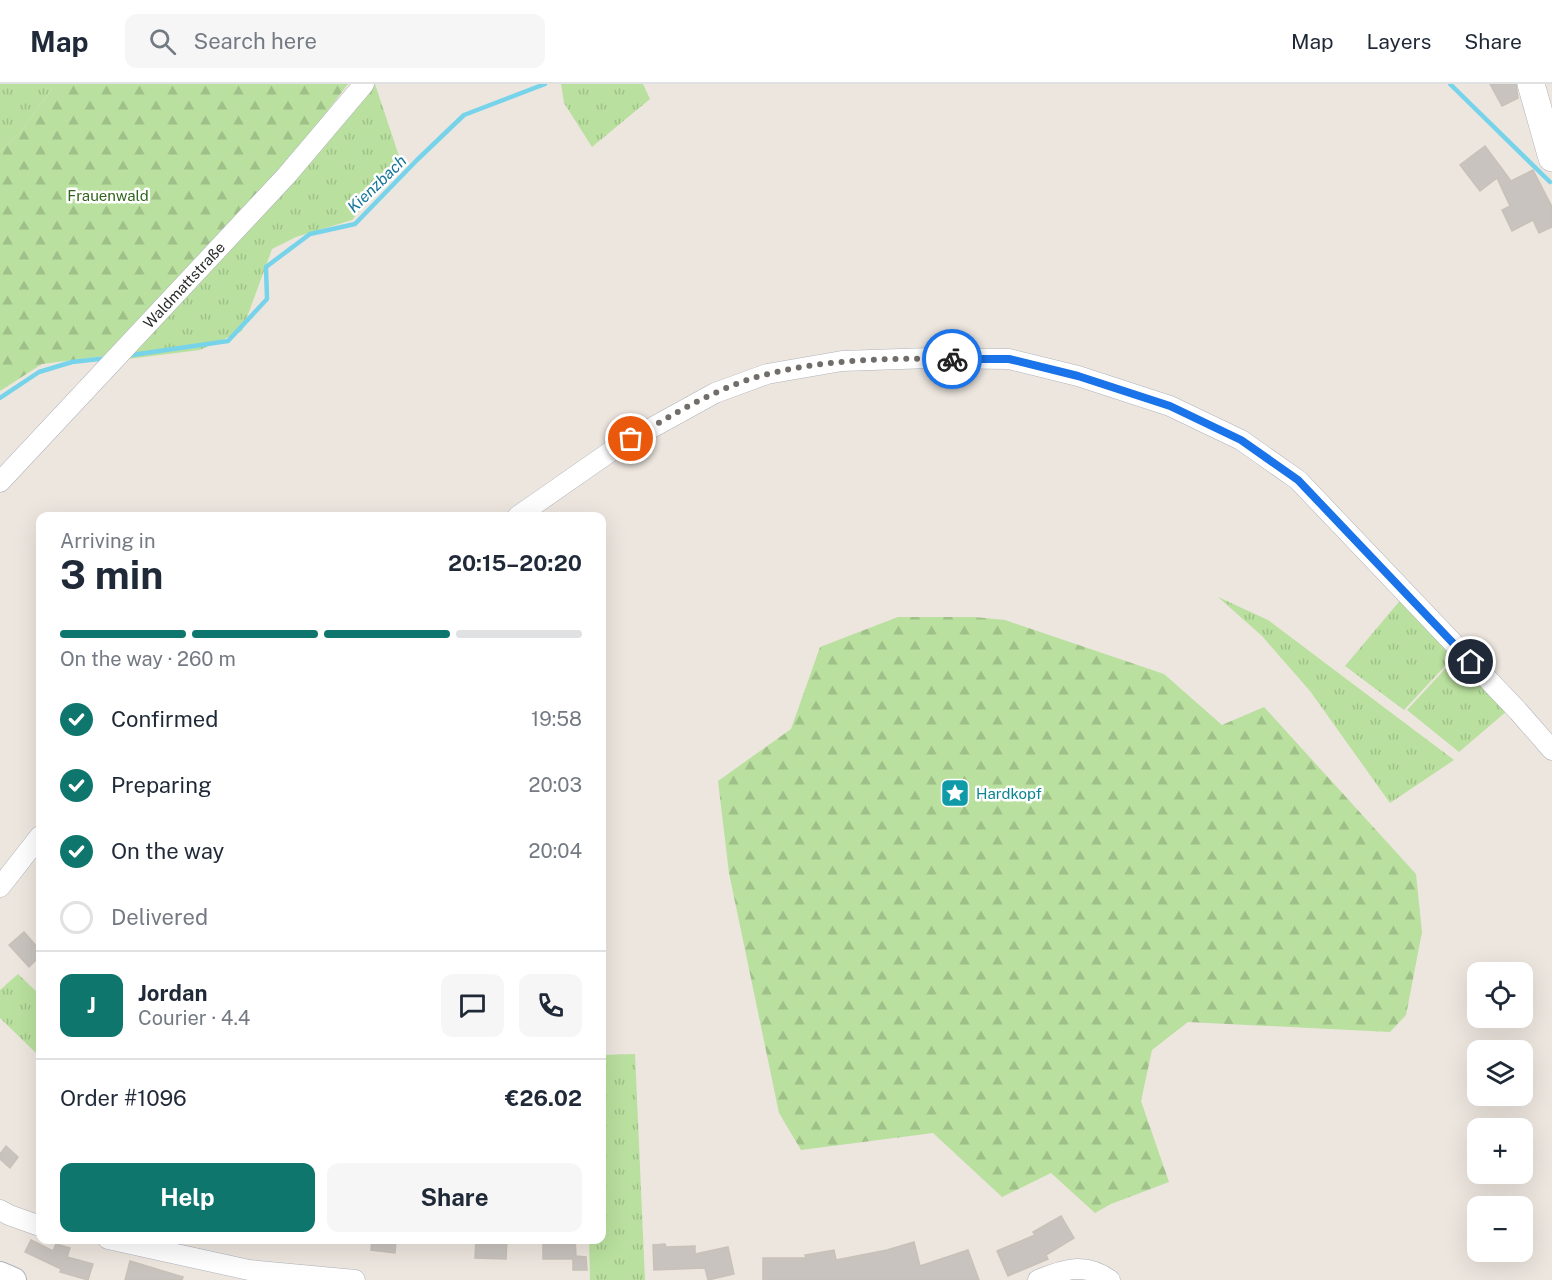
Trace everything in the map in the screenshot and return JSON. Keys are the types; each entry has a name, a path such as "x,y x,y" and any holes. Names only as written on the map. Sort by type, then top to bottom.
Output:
{"main road":[{"path":"1531,84 1552,158"}],"street":[{"name":"Waldmattstraße","path":"0,482 287,176 364,84"},
{"path":"524,512 617,447 715,393 767,374 842,361 930,358 1009,359 1078,376 1170,406 1241,440 1298,480 1518,711 1552,750"},
{"path":"0,887 36,841"},
{"path":"0,1210 36,1225"},
{"path":"131,1244 249,1270 355,1280"},
{"path":"1038,1280 1058,1271 1083,1268 1100,1272 1110,1280"},
{"path":"0,1274 14,1280"}],"green space":[{"path":"0,84 55,84 22,130 0,151"},
{"name":"Frauenwald","path":"55,84 348,84 296,152 104,356 42,364 0,391 0,151 22,130"},
{"path":"369,84 375,84 401,162 352,220 296,237 272,249 242,331 200,350 120,360"},
{"path":"561,84 643,84 650,99 592,147 564,103"},
{"path":"1218,597 1268,620 1454,760 1390,803 1310,691 1262,636"},
{"path":"1403,597 1457,653 1404,710 1345,666"},
{"path":"898,617 974,617 1005,620 1164,674 1222,725 1264,707 1416,874 1422,932 1406,1015 1390,1032 1188,1022 1152,1050 1141,1101 1169,1182 1111,1204 1095,1213 1051,1173 1002,1197 933,1133 801,1150 779,1113 729,873 718,781 791,729 820,647"},
{"path":"1458,655 1507,711 1459,752 1407,710"},
{"path":"18,974 36,991 36,1053 0,1018 0,990"},
{"path":"635,1054 645,1280 590,1280 589,1244 606,1244 606,1055"}],"building":[{"path":"1490,84 1516,84 1518,98 1502,106"},
{"path":"1485,146 1511,181 1533,170 1552,207 1552,227 1539,233 1533,220 1512,231 1502,210 1510,206 1497,178 1480,191 1460,165"},
{"path":"24,932 36,946 36,960 29,967 9,945"},
{"path":"6,1146 18,1157 10,1168 0,1159 0,1154"},
{"path":"1061,1216 1074,1238 1046,1255 1048,1259 1008,1276 997,1251 1035,1235 1033,1232"},
{"path":"31,1240 53,1251 56,1244 70,1248 67,1257 93,1264 88,1280 60,1272 61,1269 25,1252"},
{"path":"914,1242 920,1266 968,1250 979,1280 763,1280 763,1258 806,1258 805,1255 834,1250 836,1260"},
{"path":"372,1244 396,1244 395,1253 371,1250"},
{"path":"476,1244 507,1244 506,1259 475,1258"},
{"path":"543,1244 575,1244 576,1256 586,1257 587,1270 573,1270 573,1259 543,1259"},
{"path":"665,1244 666,1247 695,1246 695,1254 728,1247 734,1274 708,1280 705,1268 654,1270 653,1245"},
{"path":"130,1261 183,1277 182,1280 125,1280"}],"waterway":[{"name":"Kienzbach","path":"125,356 228,341 267,299 266,267 310,234 355,224 464,115 545,84"},
{"name":"Kienzbach","path":"1450,84 1550,182"},
{"name":"Kienzbach","path":"0,398 39,372 72,362 108,358"}],"way so far":[{"path":"631,439 715,393 767,374 842,361 952,359"}],"place":[{"name":"Hardkopf","path":"955,793"}],"route":[{"path":"952,359 1009,359 1078,376 1170,406 1241,440 1298,480 1471,662"}]}
